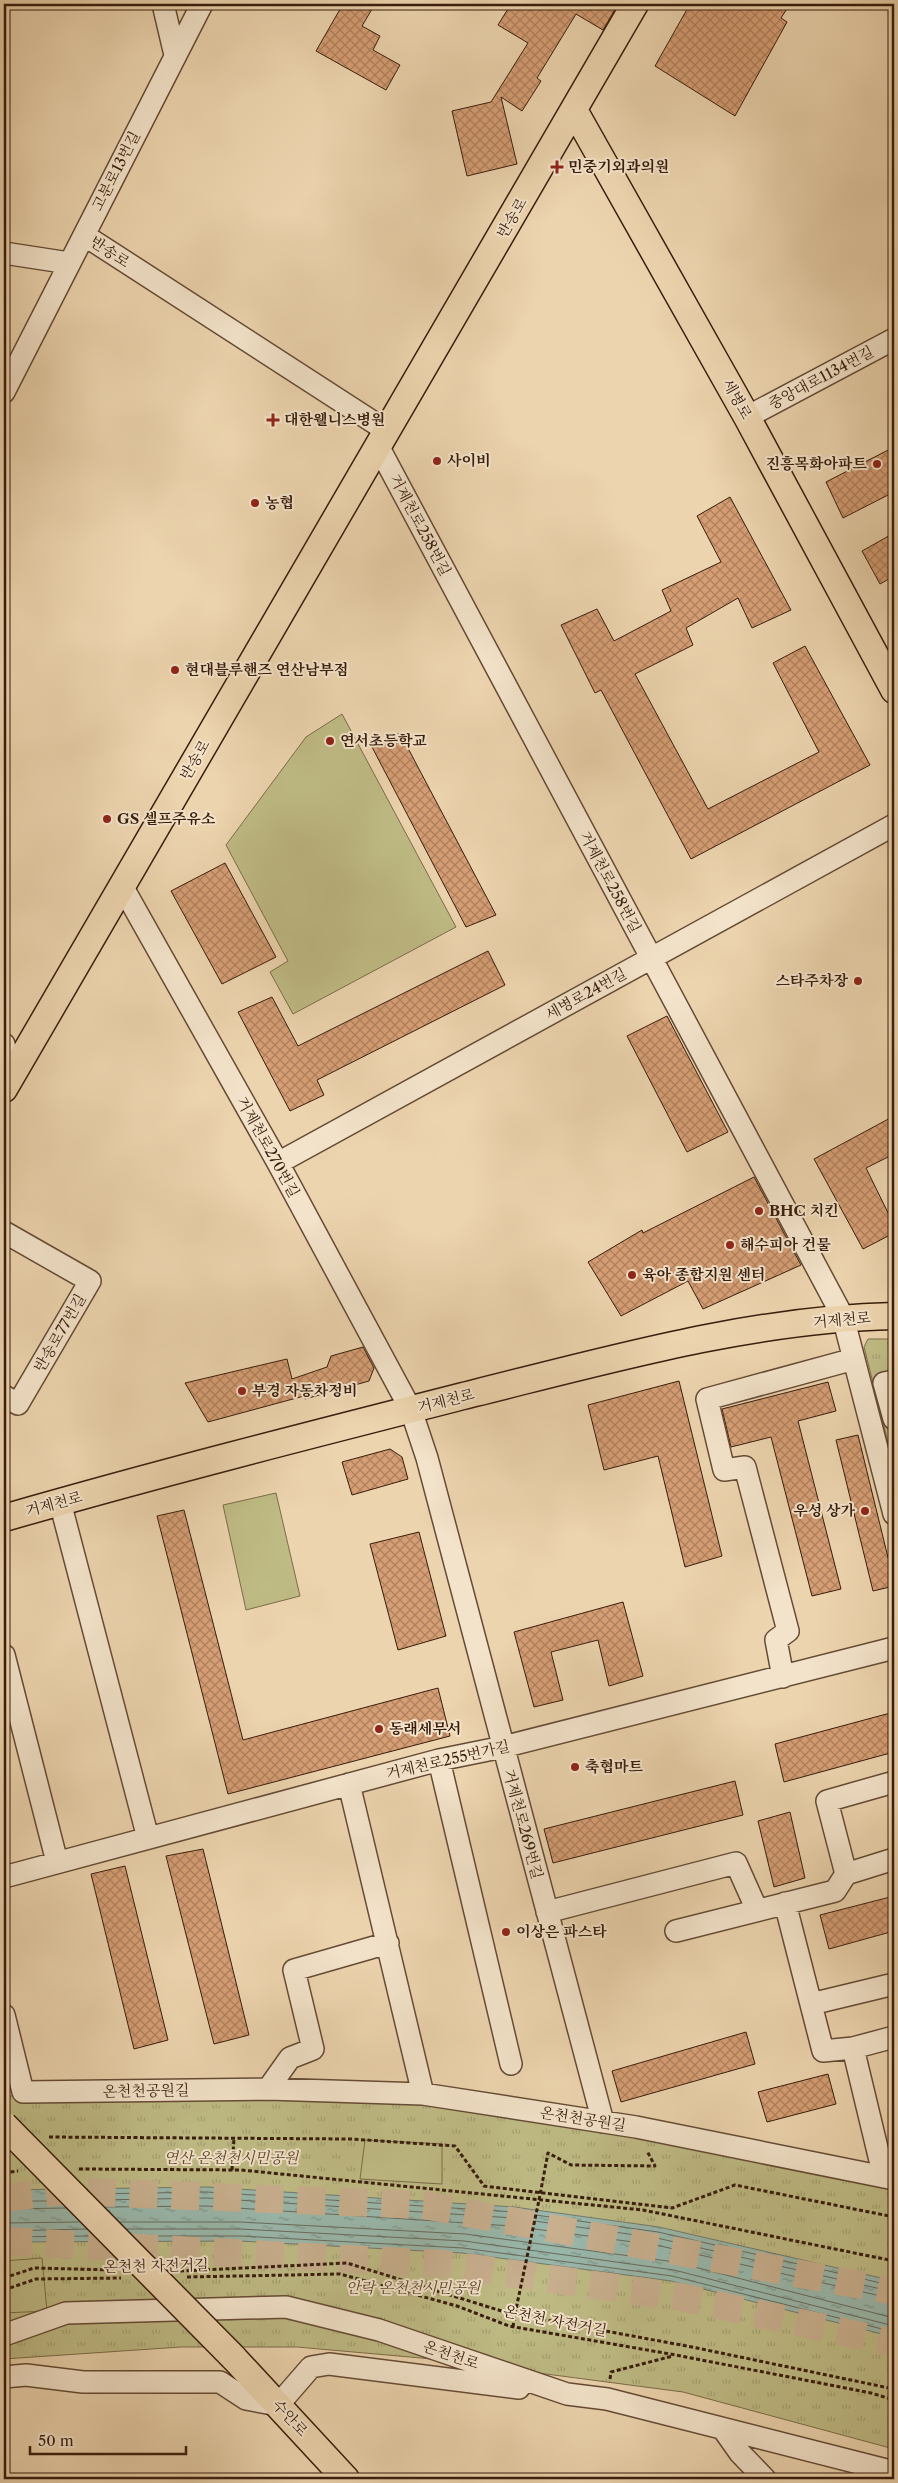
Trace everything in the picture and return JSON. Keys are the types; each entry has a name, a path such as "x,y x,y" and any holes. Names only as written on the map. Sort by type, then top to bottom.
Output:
{"main road":[{"name":"반송로","path":"8,1082 634,4"},
{"name":"세병로","path":"574,110 748,417 894,690"},
{"name":"거제천로","path":"4,1518 411,1410 672,1344 843,1317 894,1316"},
{"name":"수안로","path":"4,2125 233,2357 346,2479"}],"street":[{"path":"163,4 175,55"},
{"name":"고분로13번길","path":"4,392 202,4"},
{"name":"반송로","path":"84,235 383,439"},
{"path":"4,253 69,263"},
{"name":"중앙대로1134번길","path":"748,417 894,339"},
{"name":"거제천로258번길","path":"383,439 651,959 843,1317 894,1514"},
{"name":"세병로24번길","path":"278,1163 894,825"},
{"name":"거제천로270번길","path":"122,886 278,1163 411,1410"},
{"path":"4,1044 8,1082"},
{"name":"반송로77번길","path":"4,1232 90,1281 18,1404 4,1396"},
{"path":"783,1677 776,1640 788,1631 745,1467 724,1470 707,1399 854,1359"},
{"path":"894,1381 884,1383 894,1419"},
{"name":"거제천로269번길","path":"411,1410 426,1458 603,2122"},
{"path":"60,1502 148,1838"},
{"name":"거제천로255번가길","path":"4,1877 439,1760 502,1747 894,1648"},
{"path":"4,1655 57,1862"},
{"path":"439,1760 511,2064"},
{"path":"846,1874 827,1801 894,1782"},
{"path":"349,1784 423,2094"},
{"path":"676,1931 835,1891 846,1874 894,1859"},
{"path":"547,1912 736,1863 757,1910"},
{"path":"785,1903 823,2051 853,2048 894,2037"},
{"path":"268,2090 290,2058 313,2049 294,1970 388,1943"},
{"path":"811,2004 894,1984"},
{"name":"온천천공원길","path":"4,2015 23,2092 268,2090 423,2094 636,2127 889,2178"},
{"path":"853,2048 889,2178"},
{"name":"온천천로","path":"4,2335 66,2313 286,2307 379,2330 567,2394 607,2399 894,2472"},
{"path":"4,2376 26,2375 82,2382 220,2382 246,2398 278,2405 311,2367 329,2364 567,2394"},
{"path":"723,2429 740,2453 765,2479"}],"path":[{"path":"513,2327 548,2153 571,2165 655,2166 636,2127"},
{"path":"42,2137 351,2140 455,2146 484,2186 672,2208 734,2185 894,2217"},
{"path":"232,2170 234,2138"},
{"path":"70,2169 232,2170 643,2210 894,2261"},
{"path":"4,2173 22,2171"},
{"path":"178,2271 347,2263 515,2314 692,2347 894,2389"},
{"path":"4,2278 34,2268 120,2270"},
{"name":"온천천 자전거길","path":"178,2277 340,2274 457,2306 513,2327 676,2355 894,2400"},
{"name":"온천천 자전거길","path":"4,2290 36,2279 131,2278"},
{"path":"607,2399 611,2372 676,2355"}],"green space":[{"path":"342,714 456,927 293,1014 270,972 288,961 226,845 306,737"},
{"path":"868,1339 894,1339 894,1466 864,1347"},
{"path":"276,1493 300,1596 246,1610 223,1505"},
{"path":"4,2096 425,2098 894,2185 894,2449 683,2392 432,2359 297,2347 181,2347 4,2359"},
{"path":"365,2140 442,2144 442,2184 360,2179"},
{"path":"42,2258 47,2311 4,2313 4,2261"}],"water":[{"path":"207,2187 514,2207 659,2227 894,2281 894,2337 671,2281 462,2253 239,2241 4,2242 4,2190"}],"building":[{"path":"343,4 375,4 362,26 380,36 373,50 400,65 386,90 316,51"},
{"path":"511,4 618,4 603,30 576,14 537,78 541,81 522,111 501,97 517,164 467,176 452,111 491,102 528,43 498,25"},
{"path":"690,4 790,4 781,18 787,22 735,116 655,66"},
{"name":"진흥목화아파트","path":"894,447 894,492 843,518 826,482"},
{"path":"730,497 791,610 752,628 738,598 686,628 693,645 635,674 708,809 819,752 773,663 805,646 870,765 691,859 601,690 595,693 561,625 597,609 614,641 671,611 662,590 721,562 697,516"},
{"path":"894,533 894,576 880,584 862,551"},
{"path":"400,733 496,915 466,927 372,747"},
{"path":"225,863 276,957 222,984 171,891"},
{"path":"488,951 505,985 317,1080 324,1095 290,1111 238,1012 272,997 298,1046"},
{"path":"667,1016 728,1132 687,1152 627,1036"},
{"path":"894,1116 894,1154 866,1168 894,1225 894,1233 863,1249 814,1159"},
{"name":"해수피아 건물","path":"754,1177 801,1265 703,1309 688,1281 621,1316 588,1262 642,1230 643,1233"},
{"name":"부경 자동차정비","path":"363,1347 374,1368 369,1381 305,1399 304,1396 208,1422 185,1383 287,1359 292,1379 327,1367 331,1356"},
{"path":"679,1381 722,1556 685,1567 658,1456 604,1470 588,1405"},
{"path":"828,1382 836,1411 798,1421 841,1589 812,1596 771,1437 731,1447 722,1409"},
{"name":"우성 상가","path":"858,1435 894,1582 894,1586 873,1591 836,1440"},
{"path":"390,1449 402,1457 408,1479 352,1495 342,1462"},
{"path":"184,1510 243,1740 438,1688 450,1736 228,1794 157,1516"},
{"path":"419,1532 446,1636 398,1650 370,1544"},
{"path":"623,1602 643,1676 609,1686 598,1640 551,1652 563,1700 534,1707 514,1632"},
{"path":"894,1712 894,1752 784,1782 775,1744"},
{"path":"735,1781 743,1815 553,1863 544,1829"},
{"path":"790,1812 805,1878 774,1887 758,1821"},
{"path":"203,1849 249,2035 214,2044 166,1856"},
{"path":"125,1866 168,2040 134,2049 91,1874"},
{"path":"894,1896 894,1931 829,1949 820,1915"},
{"path":"746,2032 755,2064 621,2102 612,2071"},
{"path":"828,2074 836,2104 767,2122 758,2092"}],"tunnel":[{"path":"4,2198 62,2191 424,2205 894,2291"},
{"path":"4,2241 443,2264 681,2297 894,2343"}],"place":[{"name":"민중기외과의원","path":"557,167"},
{"name":"대한웰니스병원","path":"273,420"},
{"name":"사이비","path":"437,461"},
{"name":"진흥목화아파트","path":"877,464"},
{"name":"농협","path":"255,503"},
{"name":"현대블루핸즈 연산남부점","path":"175,670"},
{"name":"연서초등학교","path":"330,741"},
{"name":"GS 셀프주유소","path":"107,819"},
{"name":"스타주차장","path":"858,981"},
{"name":"BHC 치킨","path":"759,1211"},
{"name":"해수피아 건물","path":"730,1245"},
{"name":"육아 종합지원 센터","path":"632,1275"},
{"name":"부경 자동차정비","path":"242,1391"},
{"name":"우성 상가","path":"865,1511"},
{"name":"동래세무서","path":"379,1729"},
{"name":"축협마트","path":"575,1767"},
{"name":"이상은 파스타","path":"506,1932"}],"park label":[{"name":"연산 온천천시민공원","path":"231,2158"},
{"name":"안락 온천천시민공원","path":"413,2288"}]}
